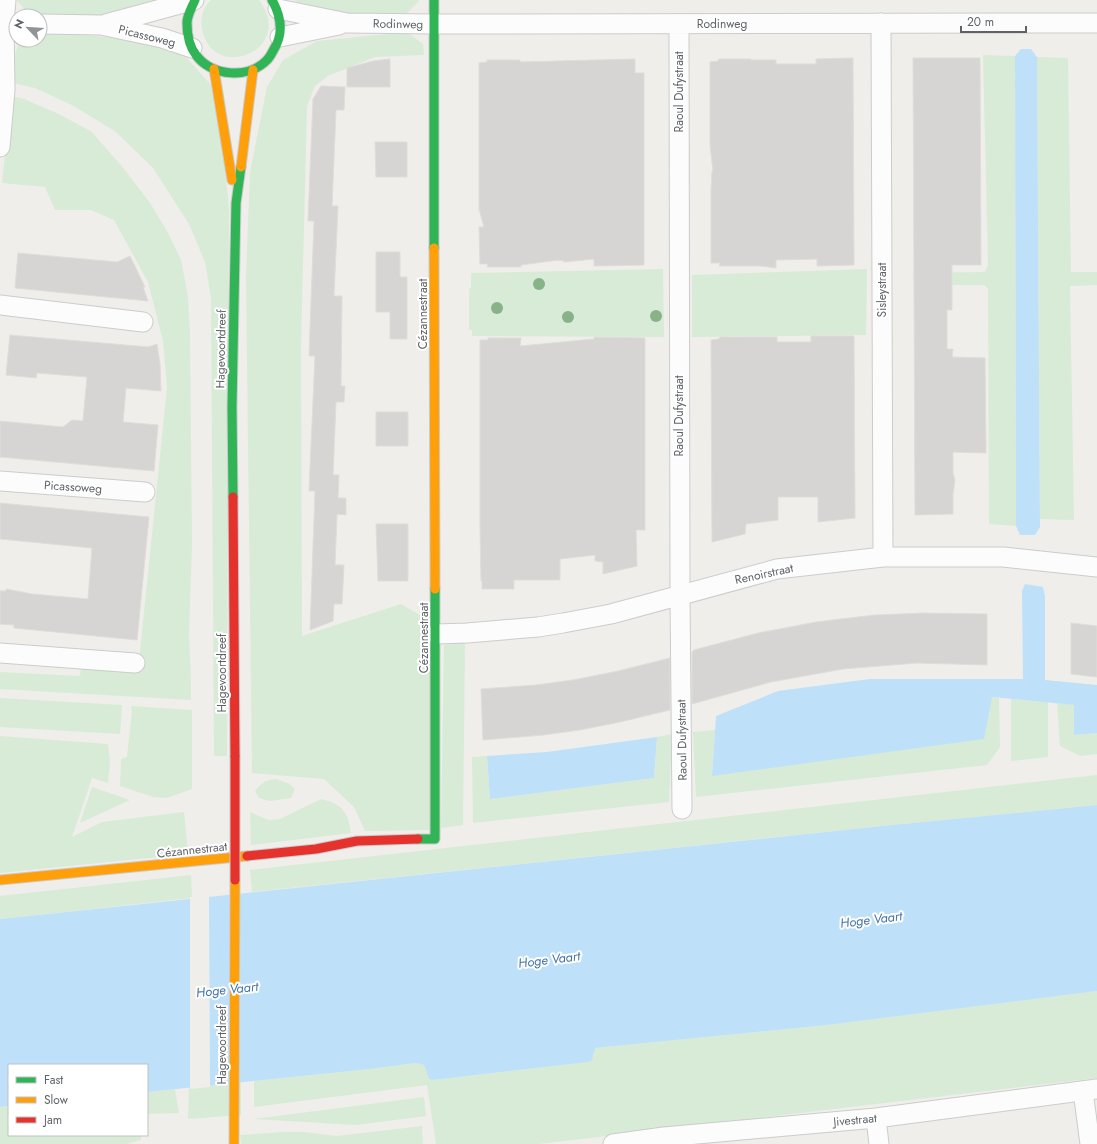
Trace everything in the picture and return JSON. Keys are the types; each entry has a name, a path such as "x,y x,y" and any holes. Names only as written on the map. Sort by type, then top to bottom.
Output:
{"main road":[{"path":"195,0 187,23 188,36 192,48 200,60 214,69 224,73 238,74 253,70 265,62 275,51 280,37 281,22 275,4"},
{"name":"Cézannestraat","path":"0,880 316,849 357,841 435,839 436,634 434,0"},
{"name":"Hagevoortdreef","path":"214,69 236,203"},
{"name":"Hagevoortdreef","path":"234,1144 235,757 232,407 236,203 253,70"}],"street":[{"path":"6,0 8,12"},
{"name":"Picassoweg","path":"101,25 195,0"},
{"name":"Rodinweg","path":"275,4 347,23"},
{"name":"Rodinweg","path":"280,37 347,23 1097,23"},
{"name":"Sisleystraat","path":"881,23 883,557"},
{"name":"Picassoweg","path":"48,24 101,25 162,38 192,48"},
{"name":"Raoul Dufystraat","path":"679,24 682,809"},
{"path":"0,148 8,48"},
{"path":"0,304 143,322"},
{"name":"Picassoweg","path":"0,481 145,492"},
{"name":"Renoirstraat","path":"436,634 538,627 611,614 777,569 883,557 1003,557 1097,567"},
{"path":"0,653 135,663"},
{"path":"1090,1090 1090,1144"},
{"name":"Jivestraat","path":"613,1144 664,1141 876,1118 1090,1090"},
{"path":"876,1118 879,1144"}],"green space":[{"path":"17,0 177,0 120,14 48,16 48,8 24,8"},
{"path":"211,0 259,0 268,18 267,34 260,46 248,54 234,57 220,54 209,45 202,28 201,21 204,10"},
{"path":"294,0 419,1 405,15 376,15 331,12"},
{"path":"407,32 423,44 424,55 375,57 328,76 315,86 307,106 301,348 302,636 401,604 430,621 430,830 365,831 354,807 324,779 252,773 246,276 250,172 267,87 283,60 317,41"},
{"path":"48,34 71,34 133,39 178,48 211,85 223,151 229,208 227,756 214,756 211,298 205,262 189,224 153,168 116,132 72,105 35,88 13,83 14,59 17,48 48,48"},
{"path":"983,55 1015,56 1016,526 989,524 988,289 984,285 914,285 913,273 985,272 988,265"},
{"path":"1037,57 1068,58 1071,272 1097,272 1097,285 1070,286 1074,520 1040,519"},
{"path":"15,97 24,99 59,114 92,132 125,170 150,203 167,231 181,260 188,296 190,333 192,543 189,635 191,700 0,689 0,672 80,676 81,666 138,671 167,387 163,341 148,282 114,220 91,210 55,210 45,187 2,183 10,106"},
{"path":"663,269 664,337 472,336 472,330 469,330 469,289 471,288 471,273"},
{"path":"867,269 866,335 692,337 692,275"},
{"path":"465,642 463,825 441,828 444,645"},
{"path":"991,697 999,698 1000,747 987,765 696,797 693,732 715,730 712,775"},
{"path":"0,698 122,705 120,734 0,727"},
{"path":"1011,699 1048,702 1048,757 1011,761"},
{"path":"1057,703 1074,705 1074,735 1097,733 1097,754 1080,756 1060,746"},
{"path":"131,706 192,710 192,789 167,798 153,797 120,786 121,759 127,757 132,711"},
{"path":"672,734 669,802 473,823 472,757 487,756 490,799 654,778 657,737"},
{"path":"0,736 108,744 110,763 108,783 92,778 72,837 102,822 184,812 188,854 0,873"},
{"path":"1097,775 1097,805 252,892 250,870"},
{"path":"276,779 290,784 295,789 291,798 270,801 259,798 255,791 264,782"},
{"path":"92,787 130,800 80,823"},
{"path":"321,799 334,803 343,810 348,819 351,833 251,845 250,812 269,820 280,819"},
{"path":"191,875 192,898 0,919 0,896"},
{"path":"1097,991 1097,1078 539,1144 436,1144 427,1085 254,1107 254,1081 416,1063 424,1065 429,1079 433,1080 586,1062 594,1056 593,1052 595,1048 827,1025"},
{"path":"241,1082 241,1115 188,1119 189,1088"},
{"path":"175,1089 179,1113 148,1114 148,1092"},
{"path":"424,1097 426,1116 356,1125 254,1119"},
{"path":"8,1106 8,1136 141,1136 141,1140 126,1144 0,1144 0,1107"},
{"path":"422,1126 423,1144 241,1144 240,1135 304,1132 337,1136"}],"water":[{"path":"1021,49 1031,49 1037,57 1040,527 1035,535 1020,535 1016,526 1015,56"},
{"path":"1025,584 1043,587 1045,596 1045,680 1097,685 1097,733 1074,735 1074,705 992,697 984,739 712,776 716,716 778,691 870,679 1023,679 1022,591"},
{"path":"657,737 654,778 490,799 487,756 547,752"},
{"name":"Hoge Vaart","path":"1097,805 1097,991 827,1025 595,1048 592,1060 588,1062 433,1080 429,1079 424,1065 416,1063 148,1092 148,1064 8,1064 8,1106 0,1107 0,919 882,826"}],"pier":[{"path":"209,894 210,1087 190,1089 190,897"}],"building":[{"path":"853,58 854,265 817,266 817,259 776,260 776,268 760,266 719,266 720,263 711,263 711,190 713,171 710,145 710,62 718,61 719,59 751,59 776,60 776,64 816,64 816,59"},
{"path":"913,58 980,58 981,265 952,265 952,310 947,310 947,349 953,349 952,357 985,358 986,453 953,452 953,473 955,480 953,514 915,515"},
{"path":"390,59 390,87 347,87 347,68 373,61"},
{"path":"635,59 635,73 644,73 644,265 594,266 594,259 564,262 558,260 521,265 521,267 487,267 488,264 480,264 479,227 484,227 479,209 479,63 487,62 487,60 520,60 520,62"},
{"path":"321,86 345,87 344,110 336,110 332,206 338,206 334,296 342,296 341,386 345,386 344,402 336,402 333,475 339,475 338,498 346,498 346,515 337,514 335,565 344,565 342,604 334,604 333,621 310,630 315,491 309,491 315,356 309,356 314,221 308,221 313,99"},
{"path":"375,142 407,142 407,177 376,177"},
{"path":"376,252 400,252 400,277 407,277 407,339 390,339 390,312 376,312"},
{"path":"18,253 117,262 130,256 145,287 143,287 148,301 15,288"},
{"path":"10,335 148,347 157,344 160,364 161,391 126,388 123,422 158,425 154,471 0,457 0,421 63,427 72,420 83,421 87,377 37,373 36,378 6,375"},
{"path":"811,336 854,336 855,518 818,522 818,497 778,497 778,520 746,524 745,534 712,542 711,340 719,339 720,337 777,337 777,342 811,342"},
{"path":"594,337 645,338 645,530 636,530 637,566 603,574 603,562 595,561 595,555 560,559 560,580 514,580 514,589 482,589 480,524 480,340 488,340 488,338 521,338 520,346 594,339"},
{"path":"376,412 408,412 408,446 376,446"},
{"path":"0,503 149,517 137,640 14,628 14,625 0,624 0,591 6,591 6,589 32,594 88,599 92,548 0,539"},
{"path":"376,524 408,524 408,581 378,581"},
{"path":"924,613 987,614 987,665 917,663 843,669 771,682 692,704 692,652 694,650 758,633 816,622 875,615"},
{"path":"1071,623 1097,626 1097,677 1071,674"},
{"path":"670,658 670,710 580,730 483,740 481,689 536,685 573,680"}],"traffic: fast":[{"path":"195,0 187,20 190,44 196,55 211,68 231,73 241,73 251,70 267,60 272,53 277,43 280,31 278,12 272,0"},
{"path":"434,0 434,248"},
{"path":"233,497 232,407 236,203 241,167"},
{"path":"418,839 435,839 435,589"}],"traffic: slow":[{"path":"214,69 232,180"},
{"path":"241,167 253,70"},
{"path":"434,248 435,589"},
{"path":"0,880 247,856"},
{"path":"234,1144 235,880"}],"traffic: jam":[{"path":"233,497 235,757"},
{"path":"235,757 235,880"},
{"path":"247,856 316,849 357,841 418,839"}]}
